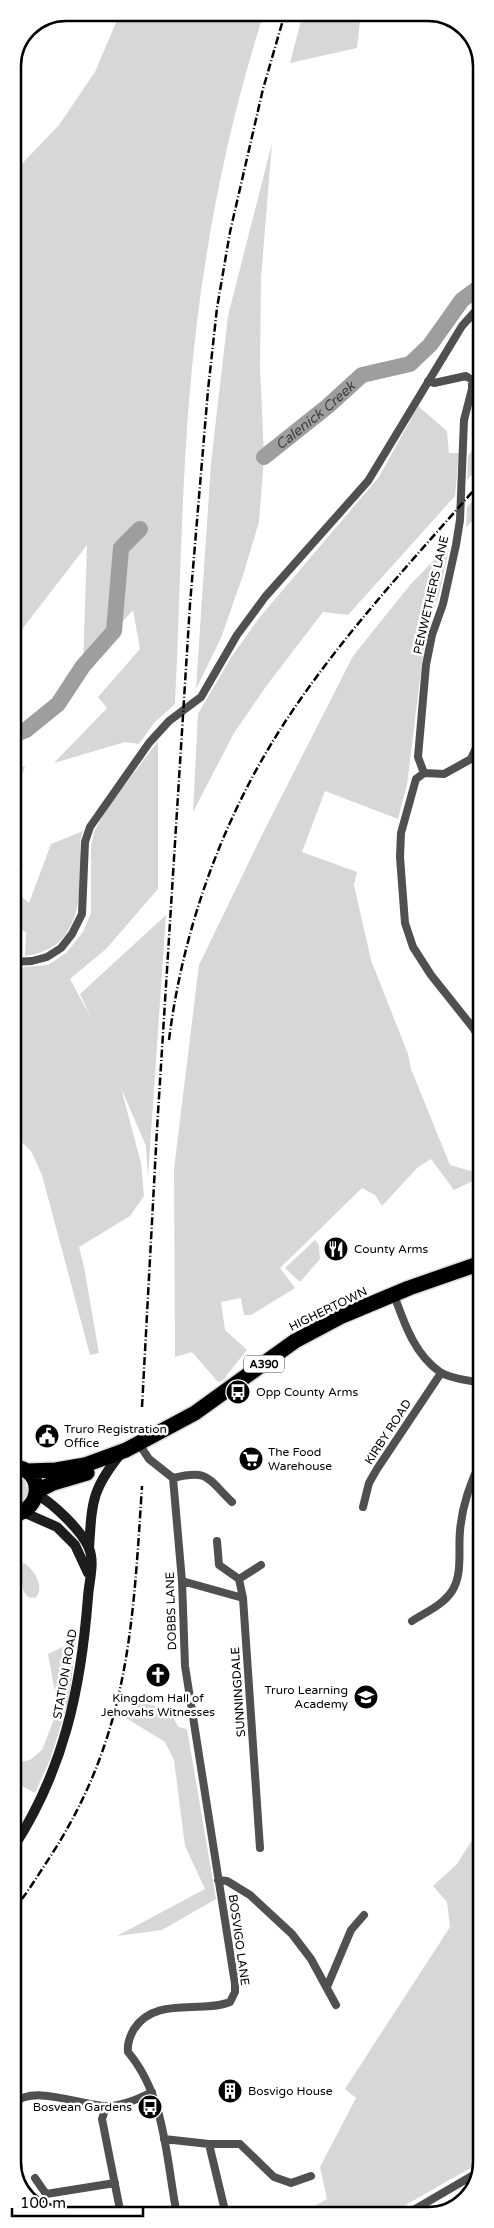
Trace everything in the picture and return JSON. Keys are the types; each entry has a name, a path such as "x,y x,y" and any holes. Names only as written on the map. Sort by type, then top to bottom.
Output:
{"highway":[{"name":"HIGHERTOWN","path":"36,1492 52,1483 88,1473 201,1409 295,1341 342,1316 473,1266"},
{"name":"HIGHERTOWN","path":"28,1472 70,1468 123,1452"},
{"path":"21,1470 28,1472 36,1484 32,1505 21,1512"}],"street":[{"path":"21,962 47,957 61,948 72,934 82,914 85,842 90,827 149,743 169,721 201,697 237,634 265,597 368,480 462,326 473,314"},
{"name":"PENWETHERS LANE","path":"424,773 418,757 426,665 432,636 443,604 456,545 460,520 464,420 472,389 472,380 466,376 434,383 428,381"},
{"path":"473,755 471,760 444,774 424,773 420,774 416,779 401,832 400,857 405,923 413,947 431,975 473,1028"},
{"path":"394,1295 413,1341 426,1359 441,1373 473,1381"},
{"name":"KIRBY ROAD","path":"363,1507 369,1483 377,1469 441,1373"},
{"path":"139,1444 150,1459 173,1478 192,1473 203,1474 232,1502"},
{"path":"89,1550 91,1516 95,1493 106,1472 123,1452"},
{"name":"DOBBS LANE","path":"173,1478 182,1581 184,1666 218,1880"},
{"path":"412,1620 442,1602 451,1592 457,1581 462,1517 467,1494 473,1480"},
{"name":"STATION ROAD","path":"21,1834 39,1803 54,1770 73,1712 83,1656 92,1566 89,1550 77,1530 36,1492"},
{"name":"STATION ROAD","path":"21,1515 51,1523 68,1538 80,1553 91,1581"},
{"path":"217,1541 219,1565 239,1579 261,1565"},
{"name":"SUNNINGDALE","path":"239,1579 243,1598 260,1848"},
{"path":"182,1581 243,1598"},
{"path":"218,1880 227,1881 250,1895 292,1934 311,1959 336,2005"},
{"name":"BOSVIGO LANE","path":"176,2207 159,2114 152,2092 128,2052 131,2035 138,2023 153,2013 170,2008 225,2004 233,1999 236,1992 218,1880"},
{"path":"327,1988 351,1930 364,1915"},
{"path":"21,2100 34,2096 59,2097 106,2107 120,2105 152,2092"},
{"path":"106,2107 102,2119 120,2207"},
{"path":"164,2139 209,2144 240,2144 274,2177 291,2183 311,2176"},
{"path":"209,2144 224,2207"},
{"path":"36,2178 46,2194 115,2183"},
{"path":"420,2207 469,2179"}],"shaded area":[{"path":"117,21 262,21 225,156 199,304 186,440 175,704 154,723 139,744 125,742 54,763 107,708 98,697 140,649 133,610 83,666 87,545 21,631 21,165 59,125 95,72"},
{"path":"301,21 360,21 357,48 290,63"},
{"path":"272,143 261,278 260,366 264,457 259,522 221,638 196,689 211,463 228,316"},
{"path":"418,406 447,431 449,453 459,453 455,496 348,615 323,612 267,685 234,733 193,812 198,714 230,659 259,618 379,477"},
{"path":"473,449 473,473 467,480 468,456"},
{"path":"473,500 473,520 466,527 467,507"},
{"path":"449,549 439,595 426,630 407,785 398,819 325,791 302,852 357,872 354,885 371,960 408,1054 411,1069 450,1165 473,1172 473,1181 454,1190 431,1159 418,1167 382,1206 375,1195 362,1188 280,1268 295,1288 251,1315 244,1315 241,1298 221,1302 225,1330 247,1350 222,1381 218,1382 192,1352 175,1357 174,1169 199,965 264,831 353,656 410,585 439,555"},
{"path":"158,741 158,889 106,949 70,979 91,1018 80,994 166,915 148,1177 146,1146 121,1088 141,1163 144,1196 130,1216 79,1247 99,1353 90,1355 42,1175 31,1151 21,1142 21,967 48,965 66,953 83,932 91,913 91,846 94,832 107,808"},
{"path":"21,765 25,767 21,776"},
{"path":"83,831 80,844 81,881 76,911 72,924 65,936 55,945 42,952 25,956 26,932 21,930 21,896 29,903 51,844"},
{"path":"315,1240 319,1245 320,1259 300,1282 285,1268"},
{"path":"21,1479 24,1480 29,1492 26,1501 21,1504"},
{"path":"24,1563 35,1574 39,1590 35,1598 28,1597 24,1592 21,1580 21,1564"},
{"path":"77,1634 69,1700 50,1760 35,1793 21,1785 21,1762 30,1760 42,1750 58,1709 48,1654 71,1643"},
{"path":"134,1701 166,1711 175,1720 178,1727 187,1729 216,1899 162,1930 117,1936 205,1889 185,1846 174,1760 165,1742 126,1718"},
{"path":"473,1839 472,2167 402,2207 313,2207 327,2199 320,2167 356,2098 345,2089 450,1927 447,1902 433,1886 457,1864"}],"waterway":[{"name":"Calenick Creek","path":"264,457 328,406 362,375 410,364 430,345 462,300 473,292"},
{"name":"Calenick Creek","path":"21,732 58,704 83,666 114,631 121,548 140,529"}],"railway":[{"path":"142,1407 157,1129 190,604 208,390 217,308 230,232 263,89 283,21"},
{"path":"169,1040 184,956 196,914 226,833 264,755 309,688 355,627 473,491"},
{"path":"21,1900 50,1857 76,1812 96,1767 111,1723 130,1633 142,1486"}],"place":[{"name":"County Arms","path":"336,1249"},
{"name":"Opp County Arms","path":"238,1392"},
{"name":"Truro Registration Office","path":"47,1436"},
{"name":"The Food Warehouse","path":"251,1459"},
{"name":"Kingdom Hall of Jehovahs Witnesses","path":"158,1675"},
{"name":"Truro Learning Academy","path":"366,1697"},
{"name":"Bosvigo House","path":"230,2091"},
{"name":"Bosvean Gardens","path":"150,2107"}]}
